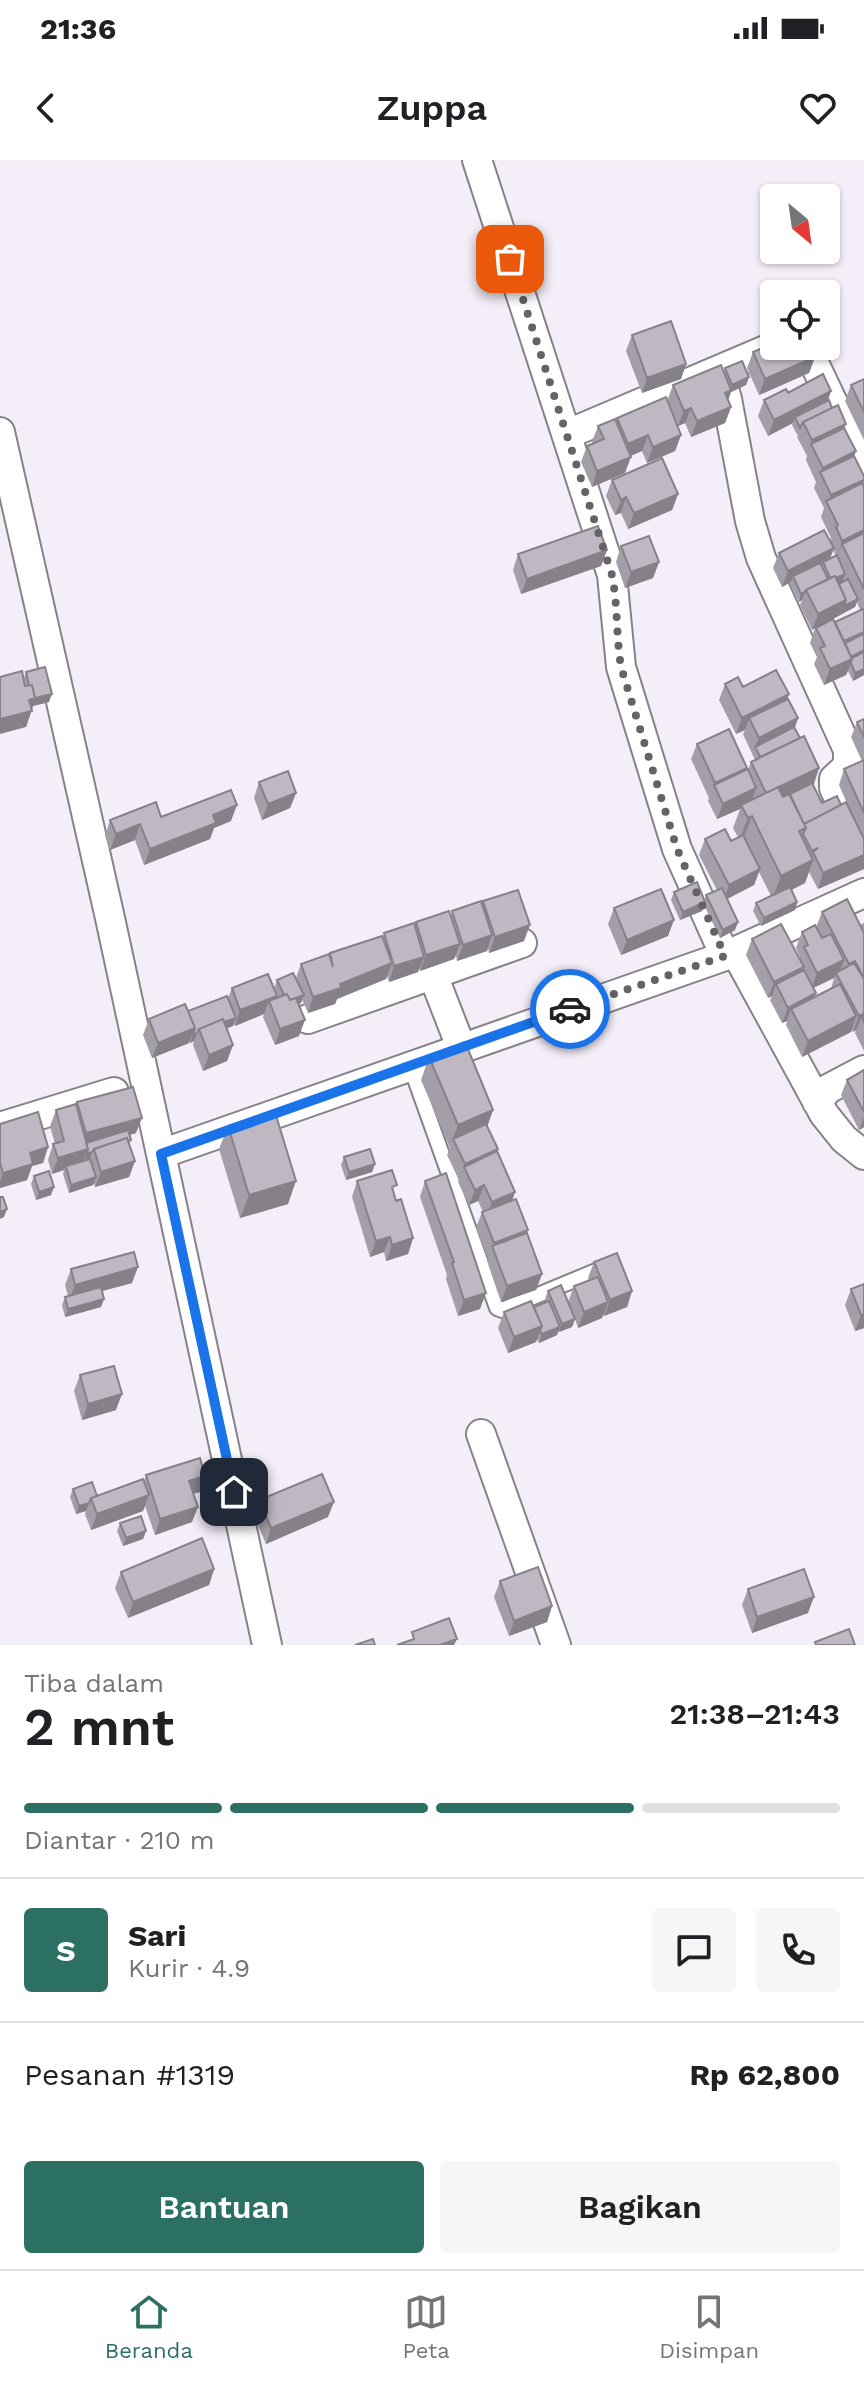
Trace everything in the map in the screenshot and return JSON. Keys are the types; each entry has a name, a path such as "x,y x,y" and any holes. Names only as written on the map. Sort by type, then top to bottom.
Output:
{"street":[{"path":"477,160 612,575 621,667 677,849 730,954 817,1102 844,1139 864,1155"},
{"path":"568,434 760,352"},
{"path":"813,360 864,468"},
{"path":"718,370 727,399 750,521 761,558 848,750 848,766 834,779 834,788 864,852"},
{"path":"0,432 267,1645"},
{"path":"161,1154 730,954 864,893"},
{"path":"308,1019 522,943"},
{"path":"433,975 461,1047"},
{"path":"817,1102 828,1089 864,1070"},
{"path":"0,1127 145,1083"},
{"path":"481,1434 556,1645"}],"lane":[{"path":"410,1065 497,1308 502,1310 612,1264"}],"building":[{"path":"671,321 686,364 647,378 632,335"},
{"path":"760,349 760,360 808,360 765,379 753,352"},
{"path":"742,361 749,377 732,385 725,368"},
{"path":"721,365 731,390 725,393 731,407 697,421 691,408 684,411 673,385"},
{"path":"823,374 831,391 774,420 764,400 786,389 788,393"},
{"path":"864,379 864,412 851,385"},
{"path":"666,397 681,435 653,447 648,435 628,444 617,418"},
{"path":"829,400 832,408 803,422 800,428 795,417"},
{"path":"838,405 846,424 812,440 803,422"},
{"path":"615,419 631,457 597,471 587,446 604,439 598,426"},
{"path":"844,428 856,451 823,468 811,444"},
{"path":"854,456 864,480 831,495 820,472"},
{"path":"662,458 678,494 634,513 626,497 621,500 612,480"},
{"path":"862,483 864,530 842,541 826,501"},
{"path":"598,526 607,550 527,579 518,554"},
{"path":"824,530 834,548 788,571 779,553"},
{"path":"864,533 864,589 842,544"},
{"path":"649,536 659,562 631,572 621,546"},
{"path":"837,555 845,574 830,578 823,562"},
{"path":"820,563 828,579 801,594 793,576"},
{"path":"835,576 846,600 818,614 806,590"},
{"path":"848,579 858,599 844,606 846,600 839,584"},
{"path":"863,609 864,632 844,641 835,622"},
{"path":"833,619 852,659 830,669 820,648 825,646 816,628"},
{"path":"864,634 864,650 851,657 845,643"},
{"path":"864,652 864,669 855,673 852,658"},
{"path":"45,667 52,694 35,698 26,672"},
{"path":"776,670 789,694 742,718 725,684 738,677 743,687"},
{"path":"22,671 25,686 32,685 35,698 29,700 32,711 0,719 0,677"},
{"path":"788,699 798,718 759,738 749,718"},
{"path":"864,719 864,737 857,722"},
{"path":"794,727 800,738 760,757 755,747"},
{"path":"729,729 747,768 715,783 697,744"},
{"path":"804,736 819,768 766,793 751,762"},
{"path":"864,760 864,813 844,769"},
{"path":"748,769 756,788 723,804 714,785"},
{"path":"288,771 296,793 268,804 259,782"},
{"path":"812,783 822,803 837,796 841,805 804,824 790,794"},
{"path":"778,787 783,797 789,794 806,828 799,831 813,860 781,876 752,816 748,818 741,805"},
{"path":"231,790 237,805 213,815 216,823 150,849 140,824 116,834 110,820 156,802 161,817"},
{"path":"846,802 864,839 864,855 823,873 813,852 818,848 812,851 803,834 804,824"},
{"path":"725,829 731,841 743,835 760,869 729,885 705,839"},
{"path":"697,882 705,902 683,912 674,892"},
{"path":"790,887 797,902 764,918 756,903"},
{"path":"722,888 738,922 723,930 706,895"},
{"path":"661,889 674,920 627,940 614,908"},
{"path":"518,890 530,925 495,937 483,901"},
{"path":"847,899 864,933 864,978 855,961 849,964 822,912"},
{"path":"481,901 492,935 463,945 452,911"},
{"path":"449,911 460,944 426,955 416,922"},
{"path":"414,923 424,957 394,966 384,933"},
{"path":"781,924 804,967 774,982 752,939"},
{"path":"815,925 822,938 831,934 844,960 817,973 804,947 808,945 802,932"},
{"path":"382,936 392,963 340,984 341,988 313,997 301,964 329,954 333,967 330,953"},
{"path":"854,963 864,979 864,1013 859,1016 836,973"},
{"path":"804,970 816,993 788,1008 776,984"},
{"path":"293,973 304,995 290,1000 277,980"},
{"path":"268,974 277,996 240,1010 232,988"},
{"path":"840,984 856,1016 808,1041 791,1009"},
{"path":"287,994 290,1000 296,998 305,1020 280,1029 269,1001"},
{"path":"227,996 236,1018 224,1022 223,1019 199,1029 193,1035 195,1028 188,1011"},
{"path":"185,1004 195,1028 158,1043 149,1019"},
{"path":"223,1019 233,1045 209,1055 199,1029"},
{"path":"465,1042 493,1110 458,1125 429,1057"},
{"path":"864,1070 864,1112 847,1080"},
{"path":"133,1087 142,1118 86,1133 77,1102"},
{"path":"76,1104 88,1149 58,1158 53,1144 64,1141 56,1110"},
{"path":"38,1112 48,1147 30,1153 33,1164 3,1173 0,1124"},
{"path":"275,1112 296,1181 249,1195 228,1126"},
{"path":"486,1124 498,1149 465,1164 453,1139"},
{"path":"128,1130 131,1140 127,1138 87,1154 86,1143"},
{"path":"127,1138 135,1161 101,1172 94,1149"},
{"path":"370,1149 375,1164 349,1172 344,1157"},
{"path":"497,1151 515,1192 492,1202 484,1185 475,1190 464,1167"},
{"path":"90,1159 96,1177 71,1185 66,1166"},
{"path":"392,1170 397,1185 392,1187 396,1201 401,1199 413,1238 392,1245 390,1237 376,1241 357,1181"},
{"path":"49,1171 54,1187 39,1192 34,1176"},
{"path":"446,1173 486,1293 464,1300 425,1181"},
{"path":"0,1197 3,1197 7,1209 0,1212"},
{"path":"516,1199 528,1230 494,1243 482,1212"},
{"path":"527,1233 542,1274 507,1286 492,1246"},
{"path":"134,1252 138,1267 75,1285 71,1269"},
{"path":"617,1253 632,1291 610,1300 594,1262"},
{"path":"598,1277 608,1302 584,1312 574,1286"},
{"path":"864,1284 864,1314 861,1315 851,1289"},
{"path":"561,1285 575,1319 562,1324 548,1291"},
{"path":"101,1287 104,1299 68,1309 65,1297"},
{"path":"531,1301 542,1326 514,1337 504,1312"},
{"path":"549,1301 560,1327 542,1334 534,1307"},
{"path":"114,1366 122,1394 88,1404 80,1375"},
{"path":"200,1458 205,1476 189,1481 198,1507 160,1519 146,1475"},
{"path":"322,1474 334,1502 271,1528 259,1500"},
{"path":"143,1479 149,1495 97,1514 91,1498"},
{"path":"92,1482 97,1496 79,1506 73,1489"},
{"path":"141,1516 146,1531 126,1538 120,1523"},
{"path":"202,1538 214,1569 133,1602 121,1572"},
{"path":"538,1567 552,1606 514,1621 500,1581"},
{"path":"804,1569 814,1597 757,1617 748,1589"},
{"path":"449,1618 457,1639 440,1645 397,1645 414,1639 412,1632"},
{"path":"849,1629 855,1645 816,1645 815,1642"},
{"path":"373,1639 375,1645 355,1645"}],"way so far":[{"path":"510,259 612,575 621,667 677,849 725,956 570,1009"}],"route":[{"path":"234,1492 161,1154 570,1009"}]}
